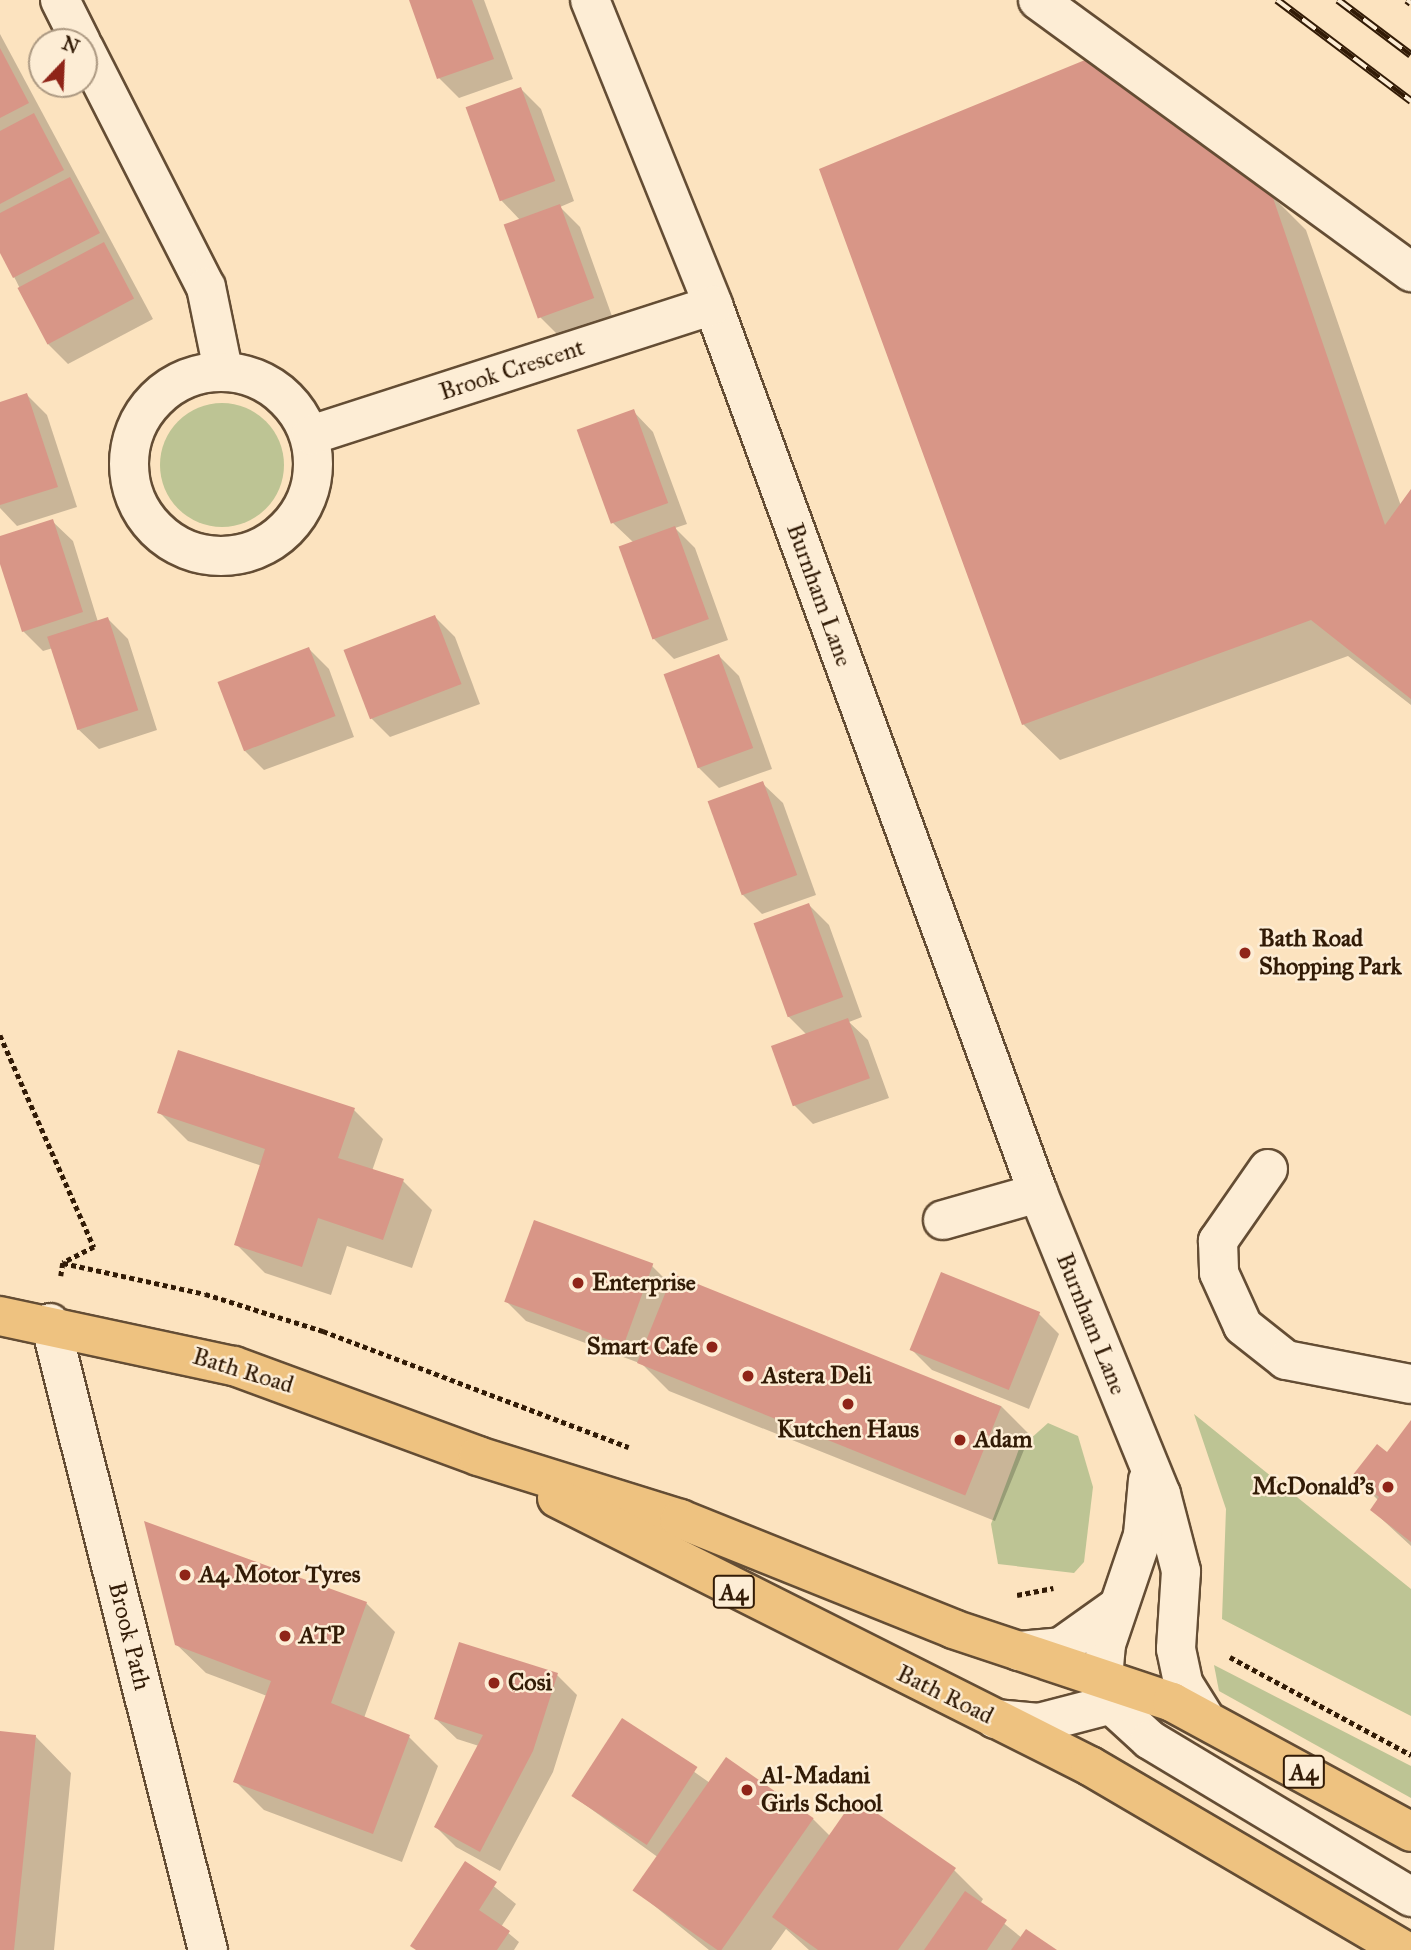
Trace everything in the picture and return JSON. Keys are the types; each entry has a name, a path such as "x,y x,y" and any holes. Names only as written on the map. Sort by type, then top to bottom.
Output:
{"main road":[{"name":"Bath Road","path":"0,1316 50,1323 234,1366 348,1403 478,1456 680,1519 1122,1693 1204,1716 1408,1830"},
{"name":"Bath Road","path":"478,1456 662,1555 995,1718 1265,1864 1404,1950"}],"street":[{"path":"60,0 74,28"},
{"name":"Burnham Lane","path":"590,0 713,305 1038,1193 1144,1454"},
{"path":"1038,0 1411,272"},
{"path":"98,76 206,288 223,370"},
{"name":"Brook Crescent","path":"311,435 713,305"},
{"path":"223,370 261,379 292,402 311,435 315,471 305,506 283,534 252,552 216,557 181,548 152,527 134,496 128,460 136,425 157,396 188,376 223,370"},
{"path":"1268,1169 1219,1241 1219,1273 1243,1326 1286,1360 1411,1384"},
{"path":"943,1220 1038,1193"},
{"name":"Brook Path","path":"50,1323 208,1950"},
{"path":"1144,1454 1149,1495 1143,1535 1117,1607 1122,1693 1143,1736 1411,1897"},
{"path":"1144,1454 1181,1571 1177,1641 1183,1683 1204,1716"},
{"path":"1019,1651 1061,1647 1117,1607"},
{"path":"995,1718 1039,1723 1122,1693 1177,1641"}],"path":[{"path":"0,1035 94,1247 63,1263 50,1323"},
{"path":"1177,1641 1411,1755"}],"green space":[{"path":"222,403 246,407 266,421 280,441 284,465 280,489 266,509 246,523 222,527 198,523 178,509 164,489 160,465 164,441 178,421 198,407"},
{"path":"1194,1414 1411,1589 1411,1716 1222,1619 1226,1509"},
{"path":"1048,1423 1078,1436 1093,1487 1084,1562 1074,1573 998,1564 991,1524 1019,1449"},
{"path":"1214,1665 1411,1766 1411,1798 1219,1691"}],"building":[{"path":"409,0 472,0 494,59 437,79"},
{"path":"0,48 29,103 0,118"},
{"path":"1085,60 1271,192 1385,525 1411,489 1411,699 1311,620 1022,725 819,169"},
{"path":"521,87 555,181 500,201 466,107"},
{"path":"34,113 64,170 0,204 0,131"},
{"path":"70,177 100,233 13,278 0,253 0,213"},
{"path":"560,204 594,298 538,318 504,225"},
{"path":"104,242 134,299 48,345 17,288"},
{"path":"27,393 58,487 0,505 0,402"},
{"path":"634,409 668,503 611,524 577,430"},
{"path":"53,519 83,612 22,632 0,564 0,536"},
{"path":"675,526 709,619 652,640 619,547"},
{"path":"435,615 462,684 370,719 344,650"},
{"path":"108,617 138,710 77,730 47,637"},
{"path":"309,647 336,716 244,751 218,682"},
{"path":"719,654 753,748 698,768 664,674"},
{"path":"763,781 797,875 742,895 708,801"},
{"path":"809,903 843,997 788,1017 754,923"},
{"path":"848,1018 870,1078 793,1106 771,1046"},
{"path":"178,1050 355,1108 338,1158 404,1179 383,1240 318,1218 302,1267 234,1245 265,1149 157,1113"},
{"name":"Enterprise","path":"534,1220 653,1263 624,1345 504,1302"},
{"path":"941,1272 1040,1312 1009,1390 910,1350"},
{"path":"673,1274 1001,1407 965,1496 637,1363"},
{"name":"McDonald's","path":"1411,1420 1411,1542 1370,1510 1379,1497 1352,1476 1377,1444 1387,1452"},
{"path":"144,1521 367,1602 331,1703 410,1735 373,1834 233,1782 271,1681 175,1645"},
{"path":"459,1642 558,1673 533,1751 480,1852 434,1827 483,1735 434,1719"},
{"path":"622,1718 697,1767 647,1845 571,1796"},
{"path":"0,1731 36,1735 14,1950 0,1950"},
{"path":"726,1757 814,1818 721,1950 717,1950 633,1891"},
{"path":"855,1798 956,1868 898,1950 818,1950 772,1917"},
{"path":"465,1861 497,1882 479,1910 510,1931 497,1950 416,1950 410,1946"},
{"path":"965,1891 1007,1920 987,1950 924,1950"},
{"path":"1026,1929 1057,1950 1011,1950"}],"railway":[{"path":"1277,0 1411,101"},
{"path":"1338,0 1411,55"},
{"path":"1407,0 1411,3"}],"place":[{"name":"Bath Road Shopping Park","path":"1245,953"},
{"name":"Enterprise","path":"578,1283"},
{"name":"Smart Cafe","path":"712,1347"},
{"name":"Astera Deli","path":"748,1376"},
{"name":"Kutchen Haus","path":"848,1404"},
{"name":"Adam","path":"960,1440"},
{"name":"McDonald's","path":"1388,1487"},
{"name":"A4 Motor Tyres","path":"185,1575"},
{"name":"ATP","path":"285,1636"},
{"name":"Cosi","path":"494,1683"},
{"name":"Al-Madani Girls School","path":"747,1790"}]}
